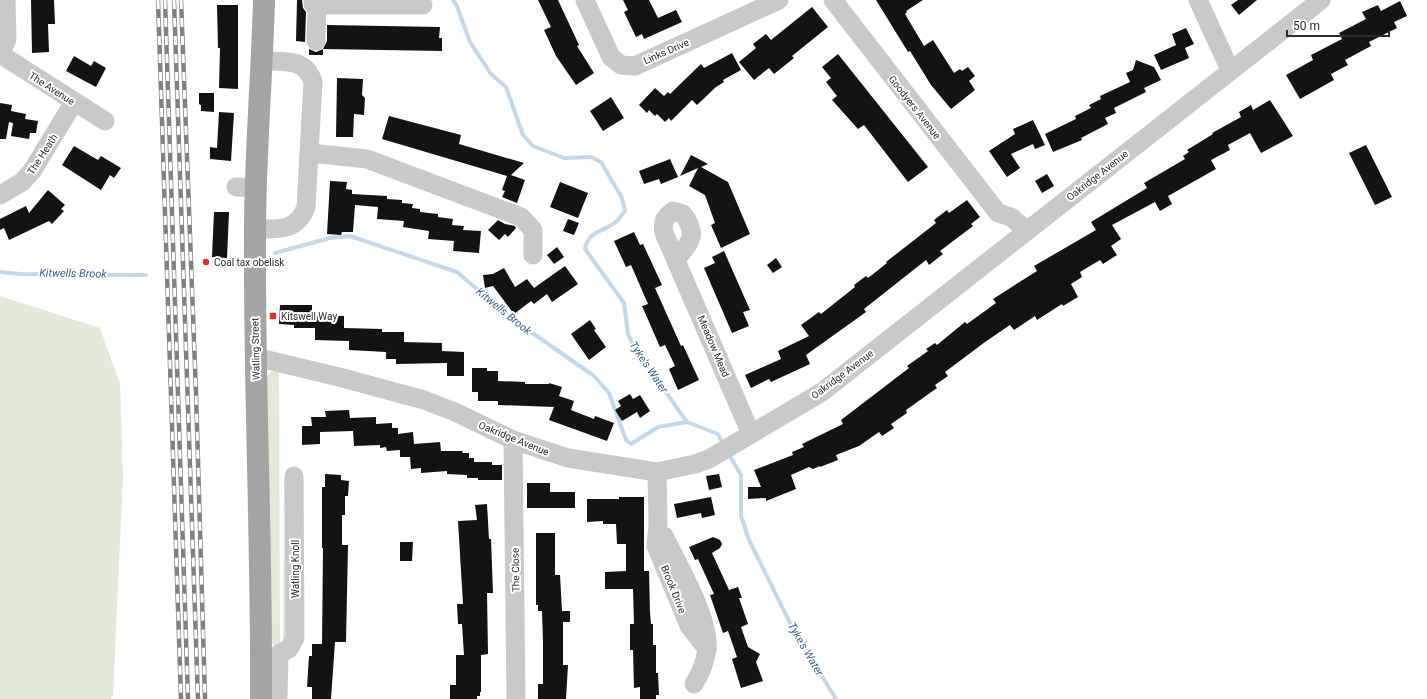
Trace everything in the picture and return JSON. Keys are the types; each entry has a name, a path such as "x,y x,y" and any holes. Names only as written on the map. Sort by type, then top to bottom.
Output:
{"main road":[{"name":"Watling Street","path":"261,699 270,653 255,357 254,229 246,187 262,60 264,0"}],"street":[{"path":"0,54 7,39 6,0"},
{"name":"Links Drive","path":"585,0 611,57 621,65 634,66 779,0"},
{"name":"Goodyers Avenue","path":"833,0 998,214 998,223 1010,243"},
{"path":"1198,0 1226,61 1233,70"},
{"name":"Oakridge Avenue","path":"255,357 339,377 424,400 513,440 568,458 657,472 695,464 725,450 822,392 1026,230 1321,0"},
{"path":"316,41 315,2 423,5"},
{"name":"The Avenue","path":"0,54 105,121"},
{"path":"254,229 278,229 291,226 302,218 306,207 310,153 313,82 311,76 303,66 298,63 262,60"},
{"name":"The Heath","path":"0,195 22,182 32,171 74,102"},
{"path":"310,153 367,159 521,217 533,230 533,255"},
{"path":"998,214 1011,217 1026,230"},
{"name":"Meadow Mead","path":"676,259 751,434"},
{"name":"The Close","path":"513,440 516,699"},
{"name":"Brook Drive","path":"657,472 658,524 694,597 705,626 707,649 701,673 694,684"},
{"name":"Watling Knoll","path":"270,653 289,649 295,638 294,476"},
{"path":"270,653 278,699"}],"green space":[{"path":"0,296 100,328 120,384 123,476 113,695 111,699 0,699"},
{"path":"279,370 280,647 274,646 271,642 265,379 271,372"},
{"path":"284,479 288,479 289,631 283,645"}],"building":[{"path":"31,0 54,0 55,24 48,24 49,52 32,53"},
{"path":"297,0 302,0 303,8 306,12 305,42 296,41"},
{"path":"538,0 558,0 579,45 577,46 594,73 576,85 556,56 544,30 551,27"},
{"path":"623,0 649,0 658,18 676,10 682,22 644,39 642,34 636,37 624,12 628,10"},
{"path":"876,0 923,0 906,11 907,12 905,14 924,46 933,40 954,73 960,69 962,71 968,67 975,76 969,81 975,90 951,109 931,85 910,51 908,52"},
{"path":"1238,0 1257,0 1239,15 1231,5"},
{"path":"1400,1 1407,16 1394,22 1397,28 1369,42 1371,46 1345,60 1348,65 1331,74 1334,80 1300,99 1286,75 1313,60 1311,55 1342,39 1339,33 1366,19 1362,12 1378,5 1381,11"},
{"path":"217,5 238,5 238,89 219,88 220,48 218,48"},
{"path":"812,7 828,27 792,56 794,58 774,74 769,68 754,80 739,62 756,48 753,44 766,34 771,40"},
{"path":"327,25 440,27 439,38 442,38 442,51 323,49 327,41"},
{"path":"1186,28 1194,44 1185,48 1189,58 1161,70 1154,55 1176,45 1172,34"},
{"path":"309,49 316,52 323,49 323,55 309,55"},
{"path":"732,53 741,70 723,80 724,82 716,87 697,105 692,100 671,121 669,118 665,122 657,114 655,116 649,110 647,113 639,105 655,88 664,96 668,92 670,94 701,64 704,68"},
{"path":"838,54 928,167 908,182 864,125 858,129 832,100 837,96 826,82 831,78 822,67"},
{"path":"74,56 91,66 94,61 106,68 96,87 66,71"},
{"path":"1136,60 1154,67 1161,80 1144,88 1146,92 1114,108 1116,113 1105,118 1108,124 1081,138 1082,140 1053,152 1045,134 1076,119 1075,116 1091,108 1089,105 1101,99 1100,96 1130,82 1126,73 1133,70"},
{"path":"337,78 363,79 362,95 365,98 364,115 354,114 353,137 336,137"},
{"path":"199,93 214,93 214,112 201,111 201,105 199,104"},
{"path":"611,97 624,118 603,131 590,111"},
{"path":"1270,100 1293,136 1261,153 1250,133 1228,145 1230,150 1211,160 1216,169 1168,196 1172,204 1160,211 1155,202 1112,225 1121,239 1111,246 1117,255 1103,264 1100,260 1080,272 1082,277 1071,284 1078,297 1063,306 1062,304 1037,320 1035,316 1014,330 1010,325 985,342 945,372 948,376 935,385 937,388 906,410 907,413 891,424 894,428 882,436 879,432 859,446 836,455 838,460 813,469 809,467 791,475 796,489 766,501 766,498 748,499 748,487 761,487 754,470 793,455 792,452 804,447 802,444 843,424 841,420 909,368 907,366 928,351 926,349 935,343 937,345 965,322 967,324 996,303 993,299 1037,271 1034,266 1096,230 1091,222 1147,188 1144,183 1185,159 1183,156 1189,152 1187,150 1213,134 1212,133 1241,117 1239,112 1251,105 1253,110"},
{"path":"0,103 12,105 11,111 26,114 25,119 38,121 36,133 30,133 29,139 11,136 13,123 9,122 6,139 0,139"},
{"path":"219,112 234,113 231,161 210,159 210,147 217,148"},
{"path":"389,116 461,135 459,144 524,163 511,175 525,180 517,203 502,197 505,191 502,190 507,176 382,139"},
{"path":"1033,120 1045,145 1035,149 1033,144 1011,154 1020,168 1007,177 989,151 1015,134 1013,129"},
{"path":"1366,145 1392,197 1375,205 1349,153"},
{"path":"74,146 98,160 101,156 121,168 114,178 110,175 101,190 62,165"},
{"path":"691,155 708,164 701,167 728,182 750,234 721,248 711,225 715,223 705,195 689,186 698,168 680,176"},
{"path":"670,159 678,177 661,184 659,179 644,184 639,171"},
{"path":"1047,174 1054,186 1042,193 1035,181"},
{"path":"330,181 347,182 346,189 352,190 352,194 387,196 387,199 402,200 402,203 413,204 412,208 420,209 420,212 438,214 438,217 453,219 452,225 464,226 463,230 481,231 479,253 453,251 454,241 428,239 429,231 403,227 404,221 377,219 378,207 355,205 353,232 342,232 341,235 327,234"},
{"path":"560,182 588,193 578,218 550,207"},
{"path":"48,190 65,205 61,209 64,211 52,224 49,221 9,240 4,228 0,230 0,219 26,206 29,213"},
{"path":"967,200 980,217 971,224 973,226 940,251 943,254 929,265 926,260 864,309 866,312 806,355 810,364 771,382 769,379 751,388 745,375 781,359 778,351 809,336 801,325 819,312 821,314 855,287 854,285 866,276 868,278 936,223 934,220 947,210 949,213"},
{"path":"214,212 229,212 227,258 212,257"},
{"path":"568,219 579,223 574,235 563,231"},
{"path":"498,220 505,224 515,226 516,228 508,237 505,234 499,240 488,230"},
{"path":"634,232 640,245 643,244 662,285 655,288 681,346 683,345 699,380 678,390 669,369 675,366 665,345 660,347 642,306 648,304 631,265 626,267 614,241"},
{"path":"557,247 564,257 554,264 547,255"},
{"path":"724,251 750,310 743,312 749,326 732,333 704,268 715,263 712,257"},
{"path":"776,258 782,267 773,273 767,265"},
{"path":"565,266 578,284 552,302 547,294 534,304 531,301 514,314 493,286 485,288 483,275 493,274 504,268 515,287 527,279 534,288"},
{"path":"280,305 312,305 312,315 344,316 344,328 382,329 382,332 404,332 404,342 442,343 442,351 464,352 464,376 447,376 447,363 396,364 396,359 386,359 386,352 349,350 349,341 315,340 315,328 294,328 294,325 279,324"},
{"path":"590,320 596,329 594,330 606,347 589,360 571,334"},
{"path":"472,368 487,368 487,371 498,371 498,381 525,382 525,384 549,383 562,387 559,396 574,401 571,410 594,419 595,416 614,423 607,441 549,420 554,407 498,405 498,401 478,401 478,392 472,392"},
{"path":"630,394 633,399 640,395 650,411 640,418 637,412 622,421 615,410 621,406 618,401"},
{"path":"349,410 350,418 376,417 376,424 392,423 392,428 398,428 398,434 413,432 414,444 440,442 441,451 463,451 462,453 469,453 469,458 474,458 474,462 492,462 492,465 502,465 502,480 478,480 478,478 467,478 467,475 447,474 447,471 421,473 421,468 411,469 410,457 400,457 400,450 387,451 386,447 380,448 380,445 354,446 353,431 320,432 320,444 302,445 302,426 312,426 311,417 326,417 325,411"},
{"path":"325,474 341,475 341,480 349,481 348,496 345,496 345,515 342,515 342,545 348,545 346,642 335,642 331,699 312,699 312,687 307,687 309,656 312,656 312,644 322,644 322,487 325,487"},
{"path":"719,474 722,487 709,490 706,476"},
{"path":"527,483 550,483 550,492 575,492 575,508 527,508"},
{"path":"619,497 644,497 644,571 649,571 651,624 653,624 653,645 656,645 656,673 658,673 659,695 656,695 656,699 640,699 640,687 634,688 633,650 630,650 630,624 634,624 633,589 605,589 605,572 626,571 626,544 617,544 616,524 603,524 603,521 587,522 587,499 619,499"},
{"path":"711,497 715,515 702,518 701,513 677,518 674,504"},
{"path":"487,504 489,539 491,539 493,593 487,593 488,654 481,655 481,692 480,696 477,696 477,699 450,699 450,685 456,685 456,655 464,655 462,624 458,624 457,604 463,604 458,521 477,520 475,505"},
{"path":"536,533 555,533 555,575 560,575 562,611 570,611 570,622 563,622 563,665 568,665 566,699 538,699 538,684 543,684 543,642 542,611 538,611 538,605 536,605"},
{"path":"713,537 720,540 722,544 720,548 712,553 729,590 738,587 742,598 739,598 748,624 741,627 748,647 760,654 756,662 763,681 741,688 732,659 737,657 728,631 723,633 710,595 714,594 698,559 695,560 689,547"},
{"path":"400,542 413,542 412,561 400,561"}],"waterway":[{"name":"Tyke's Water","path":"453,0 456,4 470,42 491,74 506,87 523,135 533,146 564,158 591,157 601,162 622,198 625,211 612,225 593,235 587,243 585,249 624,303 628,334 634,347 687,422 718,434 724,445"},
{"name":"Kitwells Brook","path":"275,253 330,238 350,236 457,272 508,316 594,376 609,393 626,440 631,444 658,427 687,422"},
{"name":"Kitwells Brook","path":"0,272 21,274 146,275"},
{"name":"Tyke's Water","path":"728,453 741,475 741,516 749,540 793,629 836,699"}],"railway":[{"path":"158,0 181,699"},
{"path":"165,0 188,699"},
{"path":"174,0 198,699"},
{"path":"181,0 196,393 205,699"}],"place":[{"name":"Coal tax obelisk","path":"206,262"},
{"name":"Kitswell Way","path":"273,316"}]}
